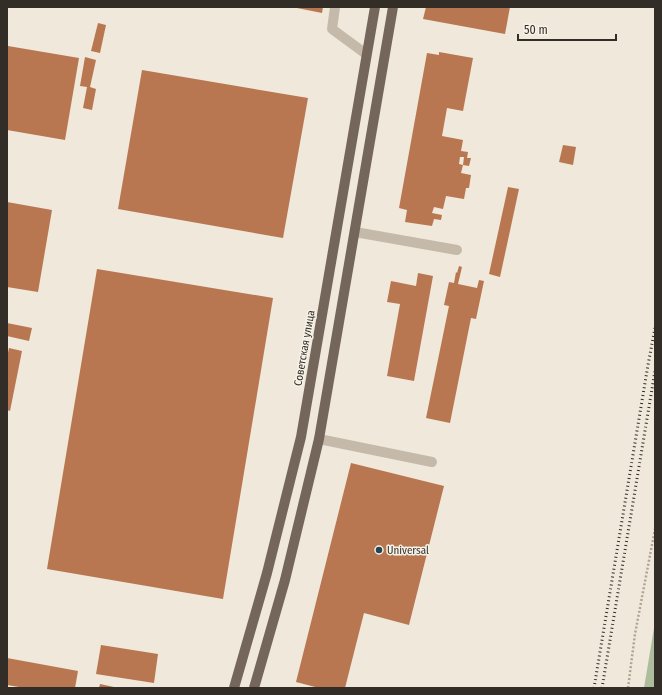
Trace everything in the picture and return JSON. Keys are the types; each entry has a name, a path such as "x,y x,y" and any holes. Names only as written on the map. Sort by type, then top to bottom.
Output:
{"main road":[{"name":"Советская улица","path":"234,688 267,574 301,437 374,7"},
{"path":"254,688 285,580 319,440 393,7"}],"lane":[{"path":"335,7 332,29 366,54"},
{"path":"355,232 457,250"},
{"path":"319,440 432,462"}],"path":[{"path":"628,688 635,634 655,529"}],"green space":[{"path":"655,622 655,688 644,688"}],"building":[{"path":"292,7 323,7 322,13"},
{"path":"426,7 510,7 505,34 423,19"},
{"path":"98,23 106,25 100,53 91,51"},
{"path":"8,46 79,58 65,140 7,130"},
{"path":"439,52 473,58 463,111 447,108 442,136 463,140 461,151 468,152 467,158 471,158 469,166 463,165 461,173 471,175 469,188 466,188 464,199 446,196 443,209 434,207 432,213 442,215 441,220 434,219 432,226 405,222 407,210 399,208 427,53 439,55","holes":["460,157 464,157 463,165 459,164"]},
{"path":"85,57 96,60 90,87 96,89 92,110 83,108 87,87 80,86"},
{"path":"142,70 308,98 283,238 118,209"},
{"path":"563,145 576,147 573,165 559,162"},
{"path":"508,187 519,189 500,277 489,274"},
{"path":"7,202 52,210 38,292 7,287"},
{"path":"459,266 462,267 458,284 477,288 479,280 484,281 476,319 471,318 450,423 426,418 449,306 444,305 449,282 454,283"},
{"path":"97,269 273,298 223,599 47,569"},
{"path":"418,273 433,276 414,381 387,376 400,304 387,302 391,281 416,286"},
{"path":"7,323 32,328 29,341 7,336"},
{"path":"9,348 22,351 10,411 7,410 7,357"},
{"name":"Universal","path":"351,463 444,486 409,625 364,613 345,688 319,688 296,682"},
{"path":"101,645 158,654 154,683 96,674"},
{"path":"7,658 78,671 75,688 25,688 7,685"},
{"path":"100,684 114,687 99,688"}],"railway":[{"path":"594,688 655,328"},
{"path":"602,688 655,371"}],"place":[{"name":"Universal","path":"379,550"}]}
